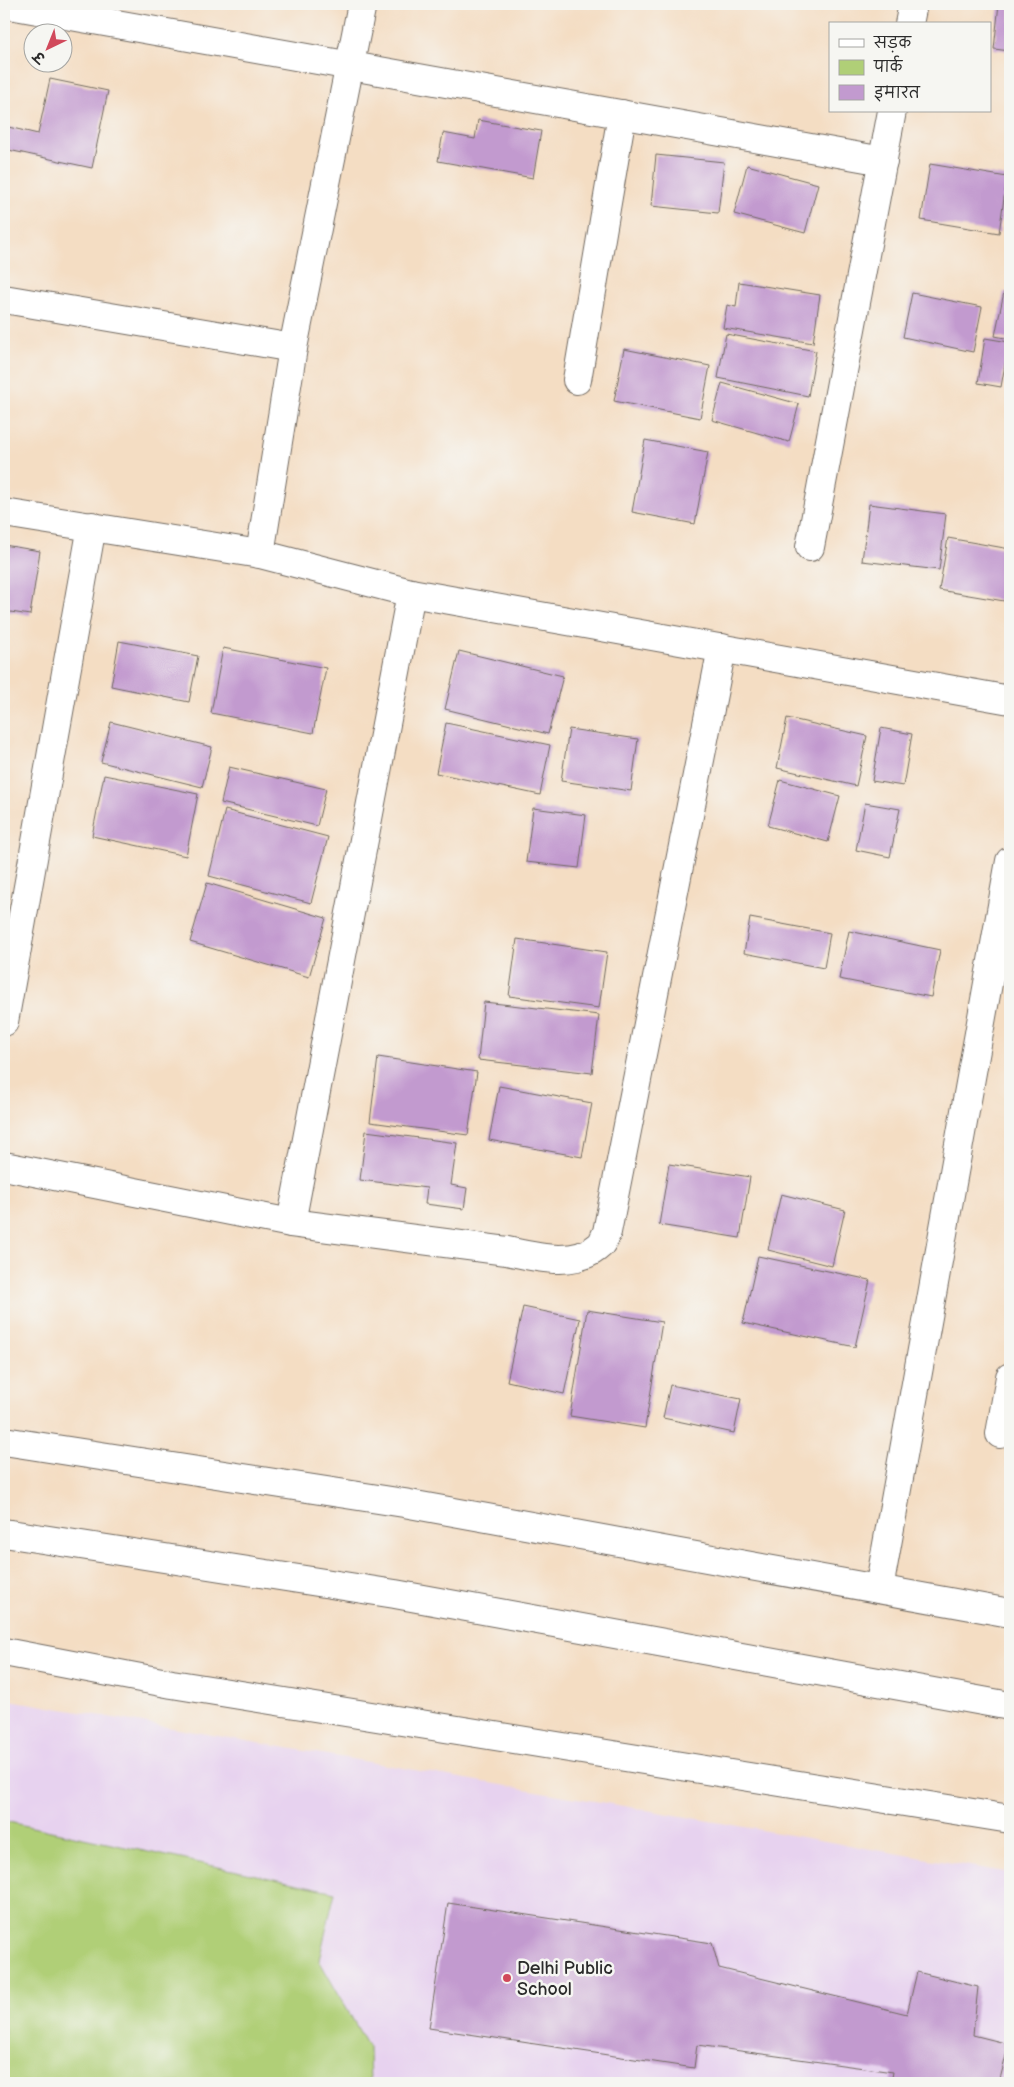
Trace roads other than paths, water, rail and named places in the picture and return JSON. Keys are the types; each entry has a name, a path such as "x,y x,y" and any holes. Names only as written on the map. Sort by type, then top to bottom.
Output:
{"street":[{"path":"4,4 350,64 883,161"},
{"path":"260,554 293,348 362,4"},
{"path":"909,22 913,4"},
{"path":"810,547 892,112"},
{"path":"577,380 622,114"},
{"path":"4,299 293,348"},
{"path":"4,512 260,554 411,593 1010,700"},
{"path":"4,1022 92,526"},
{"path":"291,1223 411,593"},
{"path":"4,1166 291,1223 507,1252 538,1258 570,1258 588,1253 600,1245 607,1232 722,648"},
{"path":"879,1589 999,987 1010,861"},
{"path":"1000,1434 1010,1377"},
{"path":"4,1441 404,1503 1010,1613"},
{"path":"4,1533 395,1594 1010,1706"},
{"path":"4,1652 172,1684 1010,1819"}],"place":[{"name":"Delhi Public School","path":"507,1978"}]}
